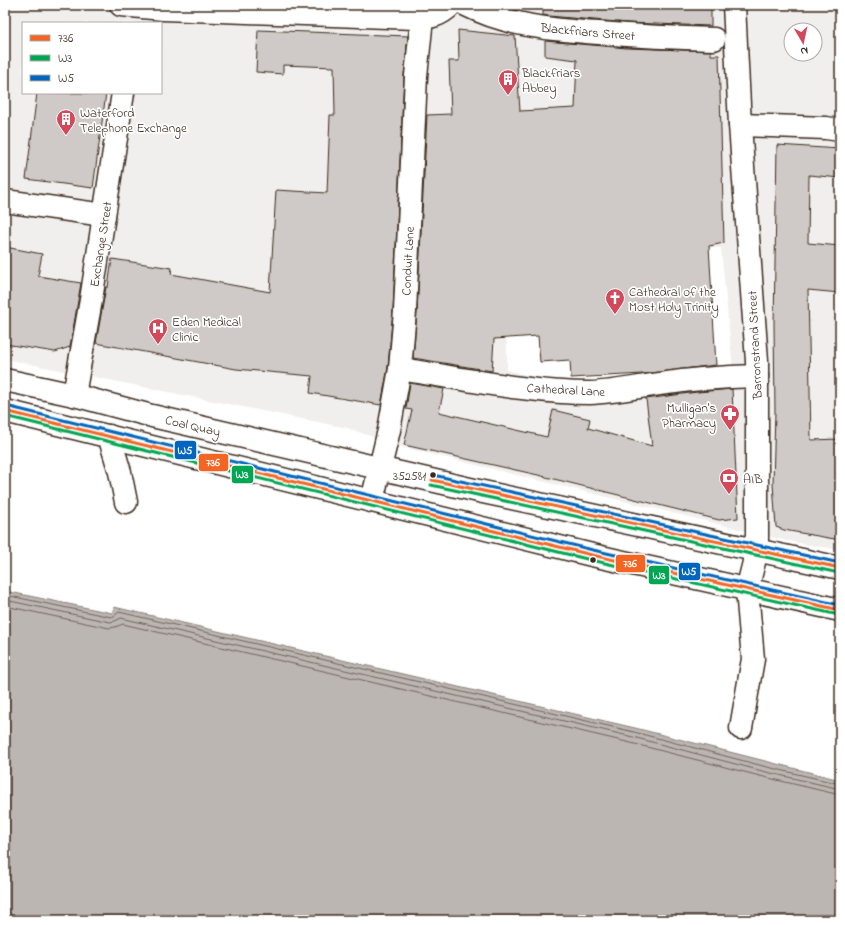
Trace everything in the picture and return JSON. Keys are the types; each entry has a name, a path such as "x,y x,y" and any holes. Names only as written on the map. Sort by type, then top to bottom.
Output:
{"street":[{"path":"132,10 271,12 422,18 437,16 451,5"},
{"name":"Blackfriars Street","path":"466,5 490,16 546,28 627,35 714,39"},
{"name":"Barronstrand Street","path":"734,5 757,376 757,550 747,590 753,659 741,728"},
{"name":"Conduit Lane","path":"372,501 381,468 400,369 414,107 422,18"},
{"name":"Exchange Street","path":"74,396 91,300 123,94"},
{"path":"741,133 819,128 840,130"},
{"path":"5,201 104,215"},
{"name":"Cathedral Lane","path":"400,369 506,385 576,392 621,391 674,382 757,376"},
{"name":"Coal Quay","path":"5,380 152,416 381,468 840,568"},
{"path":"5,411 592,555 840,610"},
{"path":"109,436 120,472 126,502"}],"shaded area":[{"path":"5,5 840,5 840,550 787,541 402,447 347,428 5,359","holes":["676,248 721,248 733,370 568,386 507,370 506,272"]}],"water":[{"path":"5,591 112,613 114,607 635,728 840,780 840,920 5,920"}],"building":[{"path":"543,5 711,5 711,26 628,23 549,16 543,15"},
{"path":"258,30 408,36 404,75 393,310 388,367 381,405 310,393 312,376 236,369 96,343 106,287 108,287 112,259 172,268 171,274 270,292 276,190 327,193 330,115 335,115 334,67 283,65 283,74 256,72"},
{"path":"458,30 515,36 520,111 575,108 577,60 545,56 545,41 627,48 711,51 711,55 719,55 724,243 709,246 716,365 643,374 571,378 570,360 540,362 538,336 494,339 492,371 413,358 417,312 427,115 451,114 449,61 459,61"},
{"name":"Waterford Telephone Exchange","path":"37,94 106,94 93,188 26,179"},
{"path":"777,145 840,149 840,178 809,175 808,243 840,246 840,293 808,290 811,440 840,439 840,540 784,530 776,527 773,484"},
{"path":"5,247 42,254 38,276 81,283 70,347 55,352 5,344"},
{"path":"410,383 444,389 439,412 547,437 553,410 590,419 588,428 652,446 646,399 732,389 738,518 719,520 538,475 404,445 412,410 406,409"}],"transit line":[{"name":"W5","path":"6,406 593,550 840,605"},
{"name":"736","path":"5,411 592,555 840,610"},
{"name":"W3","path":"5,416 591,560 839,615"},
{"name":"W5","path":"433,475 840,563"},
{"name":"736","path":"432,480 840,568"},
{"name":"W3","path":"431,485 839,573"}],"place":[{"name":"Blackfriars Abbey","path":"508,96"},
{"name":"Waterford Telephone Exchange","path":"66,136"},
{"name":"Cathedral of the Most Holy Trinity","path":"615,315"},
{"name":"Eden Medical Clinic","path":"158,345"},
{"name":"Mulligan's Pharmacy","path":"730,431"},
{"name":"352581","path":"433,475"},
{"name":"AIB","path":"729,495"}]}
